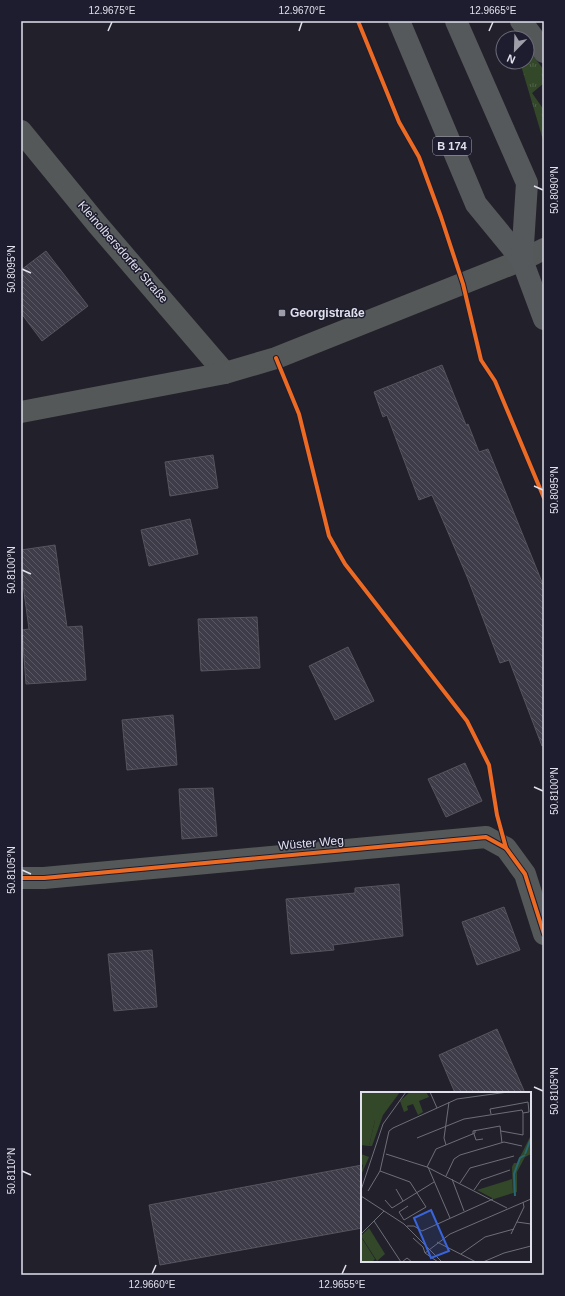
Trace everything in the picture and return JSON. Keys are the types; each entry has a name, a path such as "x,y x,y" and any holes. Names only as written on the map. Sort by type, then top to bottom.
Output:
{"main road":[{"name":"B 174","path":"399,21 476,204 522,260 544,319"},
{"name":"B 174","path":"456,21 527,183 522,260"}],"street":[{"path":"521,21 544,52"},
{"name":"Kleinolbersdorfer Straße","path":"21,130 97,224 225,373"},
{"path":"21,412 225,373 276,358 522,260 544,249"},
{"name":"Wüster Weg","path":"21,878 44,878 486,837 506,848 525,874 544,934"}],"green space":[{"path":"535,58 544,70 544,83 532,93 544,110 544,143 522,70 535,70"}],"building":[{"path":"46,251 88,306 42,341 21,313 21,270"},
{"path":"442,365 466,425 468,424 479,452 488,449 544,587 544,745 542,746 509,660 500,663 468,579 432,495 419,500 387,415 383,417 374,392"},
{"path":"213,455 218,488 170,496 165,462"},
{"path":"190,519 198,554 149,566 141,530"},
{"path":"55,545 67,627 82,626 86,680 26,684 22,630 29,629 21,570 21,550"},
{"path":"257,617 260,668 201,671 198,619"},
{"path":"348,647 374,701 335,720 309,666"},
{"path":"173,715 177,765 127,770 122,720"},
{"path":"465,763 482,801 446,817 428,779"},
{"path":"213,788 217,836 182,839 179,789"},
{"path":"399,884 403,936 333,945 334,950 291,954 286,899 355,893 355,888"},
{"path":"504,907 520,950 477,965 462,922"},
{"path":"152,950 157,1007 114,1011 108,954"},
{"path":"497,1029 525,1092 455,1092 439,1055"},
{"path":"361,1165 361,1228 160,1265 149,1205"}],"cycle path":[{"path":"358,21 399,122 419,157 441,217 463,284 481,360 495,381 544,498"},
{"path":"276,358 299,414 329,536 345,564 467,721 489,765 497,815 506,848"},
{"path":"21,878 44,878 486,837 506,848 525,874 544,934"}],"place":[{"name":"Georgistraße","path":"282,313"}]}
